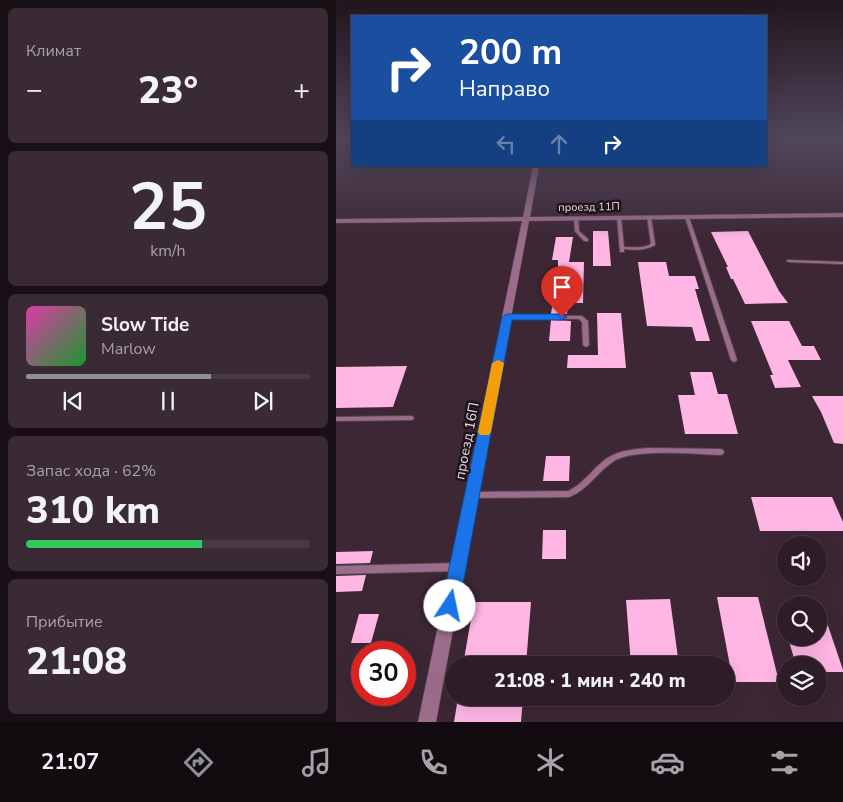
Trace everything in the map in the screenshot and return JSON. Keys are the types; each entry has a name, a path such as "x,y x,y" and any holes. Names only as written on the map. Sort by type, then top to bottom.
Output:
{"street":[{"name":"проезд 16П","path":"427,722 535,172"},
{"name":"проезд 11П","path":"336,221 843,215"}],"lane":[{"path":"620,218 622,250 652,246 649,217"},
{"path":"687,217 734,360"},
{"path":"576,218 577,231 586,240"},
{"path":"789,261 843,263"},
{"path":"507,317 580,317 585,321 586,346"},
{"path":"336,420 410,418"},
{"path":"472,496 568,494 577,491 611,460 621,454 637,452 720,452"},
{"path":"336,570 458,567"}],"building":[{"path":"593,231 608,231 611,266 593,266"},
{"path":"748,231 779,291 788,303 745,304 733,279 731,279 726,267 728,267 711,232"},
{"path":"556,237 573,237 569,262 584,262 583,303 561,303 563,267 558,267 558,260 552,260"},
{"path":"638,262 666,262 669,276 695,276 699,289 695,289 710,341 696,341 692,327 647,326"},
{"path":"552,307 568,307 567,314 551,314"},
{"path":"597,313 621,313 626,368 567,368 568,355 598,355"},
{"path":"551,320 571,321 570,341 549,341"},
{"path":"751,321 789,321 802,346 814,346 821,360 788,360 801,387 775,388 770,375 773,375"},
{"path":"407,366 393,407 336,408 336,367"},
{"path":"690,372 712,372 718,394 727,394 738,434 685,434 678,395 695,395"},
{"path":"812,396 843,396 843,444 834,443"},
{"path":"546,456 570,456 569,481 543,481"},
{"path":"751,497 832,497 843,522 843,531 760,531"},
{"path":"543,530 566,530 566,559 542,559"},
{"path":"373,551 370,563 336,564 336,552"},
{"path":"366,575 362,591 336,592 336,576"},
{"path":"717,597 758,597 777,674 777,682 735,682 735,656 728,656"},
{"path":"670,599 678,656 630,656 626,600"},
{"path":"474,602 531,602 527,656 465,656"},
{"path":"359,614 379,614 372,641 352,641"},
{"path":"827,623 843,672 827,672 827,656 793,656 790,646 827,646"},
{"path":"457,706 522,706 521,722 454,722"}],"slow traffic":[{"path":"484,432 498,363"}],"route":[{"path":"450,606 507,317 562,317"}]}
